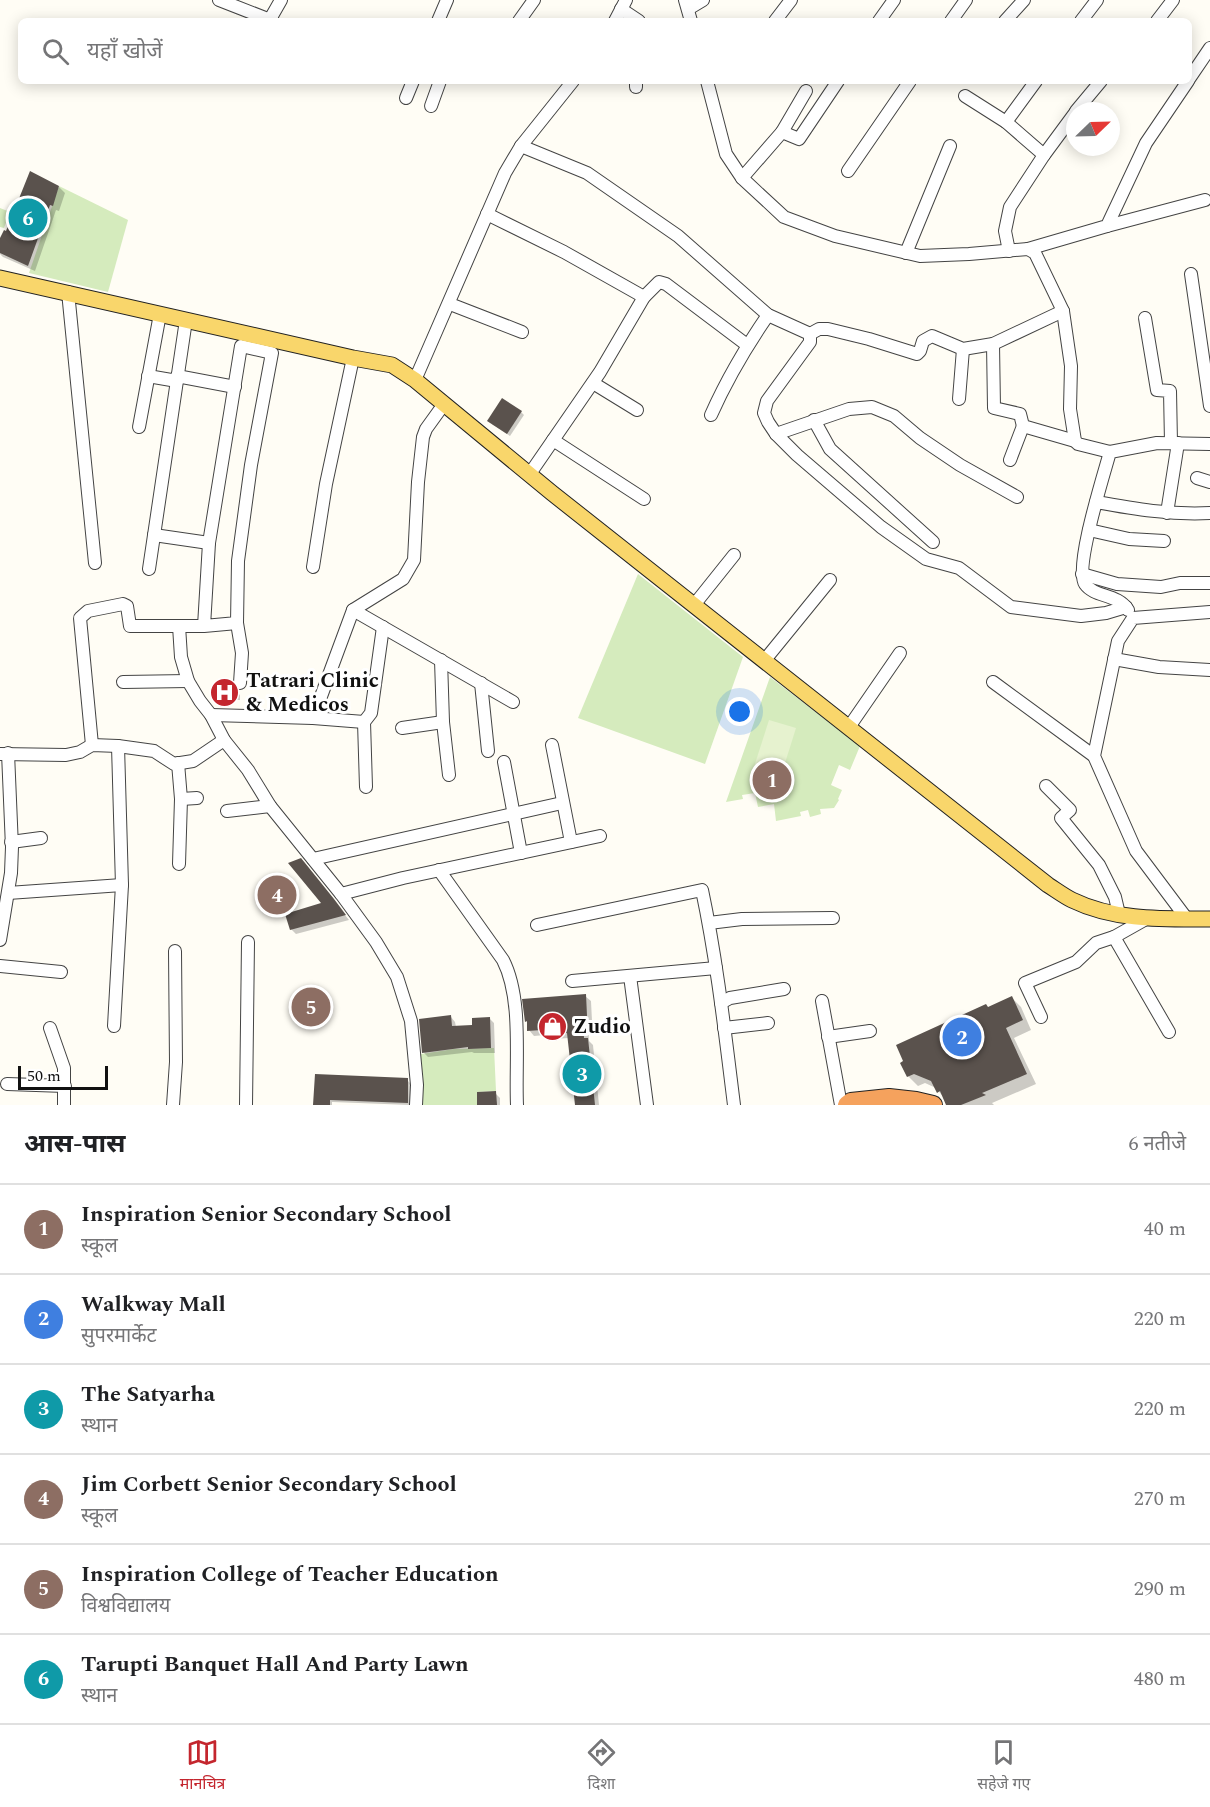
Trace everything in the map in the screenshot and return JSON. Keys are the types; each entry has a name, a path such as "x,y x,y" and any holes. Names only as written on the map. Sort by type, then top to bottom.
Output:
{"highway":[{"path":"847,1105 851,1102 889,1098 933,1105"}],"main road":[{"path":"0,278 392,365 415,380 530,475 1048,885 1072,900 1119,914 1146,919 1210,920"}],"street":[{"path":"219,0 263,18"},
{"path":"271,18 280,0"},
{"path":"439,18 447,0"},
{"path":"521,18 534,0"},
{"path":"688,10 703,0"},
{"path":"777,18 791,0"},
{"path":"881,18 894,0"},
{"path":"953,18 966,0"},
{"path":"1008,18 1024,0"},
{"path":"1159,18 1173,0"},
{"path":"1083,18 1093,1"},
{"path":"623,5 636,18"},
{"path":"1192,75 1210,48"},
{"path":"406,98 412,84"},
{"path":"431,106 439,84"},
{"path":"415,380 505,173 521,146 571,84"},
{"path":"709,84 726,153 742,178 784,217 835,236 906,253 920,256 1028,249 1205,200"},
{"path":"782,132 799,139 836,84"},
{"path":"848,171 908,84"},
{"path":"1006,122 1034,84"},
{"path":"1084,102 1099,84"},
{"path":"1107,226 1146,143 1186,84"},
{"path":"742,178 782,132 806,91"},
{"path":"965,96 1006,122 1044,155"},
{"path":"1009,251 1005,231 1010,207 1066,125"},
{"path":"521,146 587,173 678,236 768,315 810,334"},
{"path":"906,253 950,146"},
{"path":"487,214 564,252 644,297"},
{"path":"1028,249 1035,253 1063,311 1071,366 1070,409 1075,441"},
{"path":"1191,274 1210,406"},
{"path":"530,475 592,383 644,297 658,282 666,284 747,345"},
{"path":"68,292 95,563"},
{"path":"450,303 522,332"},
{"path":"810,334 819,329 828,329 917,354 923,341 932,336 963,349 993,344 1063,311"},
{"path":"139,428 160,314"},
{"path":"711,415 747,345 768,315"},
{"path":"1144,318 1157,390 1170,391 1174,444 1167,513"},
{"path":"149,569 186,320"},
{"path":"810,334 810,342 767,401 764,413 776,434 797,455 881,527 926,559 959,568 1011,607 1081,616 1106,613 1126,607"},
{"path":"993,344 994,408 1020,414 1023,426 1010,460"},
{"path":"204,626 210,543 241,346 272,353 251,465 238,561 237,623 242,653 240,683"},
{"path":"959,399 963,349"},
{"path":"313,567 326,484 353,358"},
{"path":"148,376 235,387"},
{"path":"592,383 637,410"},
{"path":"314,718 353,610 403,579 414,560 423,437 444,404"},
{"path":"776,434 849,409 872,407 894,416 920,438 960,465 1017,497"},
{"path":"814,420 830,449 933,542"},
{"path":"1023,426 1110,452 1157,443 1210,444"},
{"path":"553,440 644,499"},
{"path":"1110,452 1089,530 1082,574 1084,583 1090,590 1120,600 1133,618"},
{"path":"1197,478 1210,482"},
{"path":"1096,502 1142,511 1210,513"},
{"path":"1089,530 1129,539 1164,542"},
{"path":"154,535 210,543"},
{"path":"694,605 734,555"},
{"path":"1082,574 1117,584 1161,587 1180,583 1210,584"},
{"path":"764,661 830,580"},
{"path":"92,745 80,618 88,610 123,604 127,606 129,627 237,623"},
{"path":"353,610 513,702"},
{"path":"1133,618 1210,612"},
{"path":"1094,756 1118,641 1133,618"},
{"path":"179,626 182,657 188,681 211,715 224,740 248,770 270,806 341,894 376,942 397,977 411,1021 417,1105"},
{"path":"366,787 364,722 371,713 383,627"},
{"path":"849,727 900,653"},
{"path":"441,660 443,722 449,775"},
{"path":"1114,660 1160,667 1210,670"},
{"path":"123,682 188,681"},
{"path":"993,682 1094,756 1136,851 1187,919"},
{"path":"481,683 488,751"},
{"path":"211,715 364,722"},
{"path":"402,728 443,722"},
{"path":"0,939 8,893 5,872 11,842 4,753 66,755 80,752 92,745 118,746 154,751 174,764 193,761 224,740"},
{"path":"552,745 571,842"},
{"path":"114,1026 122,885 118,746"},
{"path":"504,762 521,853"},
{"path":"178,763 181,799 179,864"},
{"path":"1046,786 1070,810 1061,818 1099,865 1119,914"},
{"path":"181,799 197,798"},
{"path":"313,859 562,803"},
{"path":"227,811 270,806"},
{"path":"341,894 439,870 600,836"},
{"path":"11,842 41,838"},
{"path":"439,870 511,974 515,998 517,1105"},
{"path":"8,893 122,885"},
{"path":"537,925 702,890 716,968 734,1105"},
{"path":"709,923 832,918"},
{"path":"1041,1017 1025,983 1076,962 1096,943 1114,937 1146,919"},
{"path":"1114,937 1169,1032"},
{"path":"246,1105 248,942"},
{"path":"173,1105 176,1062 175,951"},
{"path":"0,966 61,972"},
{"path":"572,981 716,968"},
{"path":"630,976 646,1105"},
{"path":"721,1003 730,998 783,989"},
{"path":"822,1001 841,1105"},
{"path":"724,1028 768,1023"},
{"path":"50,1028 64,1068 64,1105"},
{"path":"828,1036 870,1031"},
{"path":"7,1084 65,1086"}],"green space":[{"path":"59,186 128,220 108,292 29,273"},
{"path":"0,208 10,212 4,228 0,227"},
{"path":"638,574 743,657 705,764 578,718"},
{"path":"770,677 860,746 850,770 839,765 831,785 842,790 839,800 834,808 820,809 821,814 810,817 808,810 800,812 801,816 776,821 774,804 758,807 755,793 742,795 743,799 726,802"},
{"path":"769,720 796,728 780,779 753,770"},
{"path":"494,1048 496,1091 477,1092 477,1105 420,1105 421,1054 454,1049"}],"building":[{"path":"30,171 59,186 28,266 0,253 0,238 4,230 6,231"},
{"path":"502,398 522,411 507,434 487,421"},
{"path":"212,688 233,688 238,691 238,698 212,698"},
{"path":"301,858 346,915 290,930 285,914 321,903 288,863"},
{"path":"586,994 587,1016 583,1017 584,1038 588,1038 595,1105 575,1105 567,1033 543,1035 542,1030 527,1031 522,999"},
{"path":"1012,996 1023,1020 1006,1028 1027,1074 982,1093 986,1095 961,1105 946,1105 940,1091 937,1093 931,1081 914,1074 907,1077 900,1063 903,1061 896,1045 986,1004 988,1007"},
{"path":"451,1015 452,1026 472,1025 472,1018 490,1017 491,1048 468,1049 468,1047 422,1053 419,1019"},
{"path":"315,1074 408,1078 408,1103 330,1100 330,1105 313,1105"},
{"path":"496,1091 497,1105 477,1105 477,1092"}],"place":[{"name":"Tarupti Banquet Hall And Party Lawn","path":"28,218"},
{"name":"Tatrari Clinic & Medicos","path":"225,693"},
{"name":"Inspiration Senior Secondary School","path":"772,780"},
{"name":"Jim Corbett Senior Secondary School","path":"277,895"},
{"name":"Inspiration College of Teacher Education","path":"311,1007"},
{"name":"Zudio","path":"552,1027"},
{"name":"Walkway Mall","path":"962,1037"},
{"name":"The Satyarha","path":"582,1074"}]}
